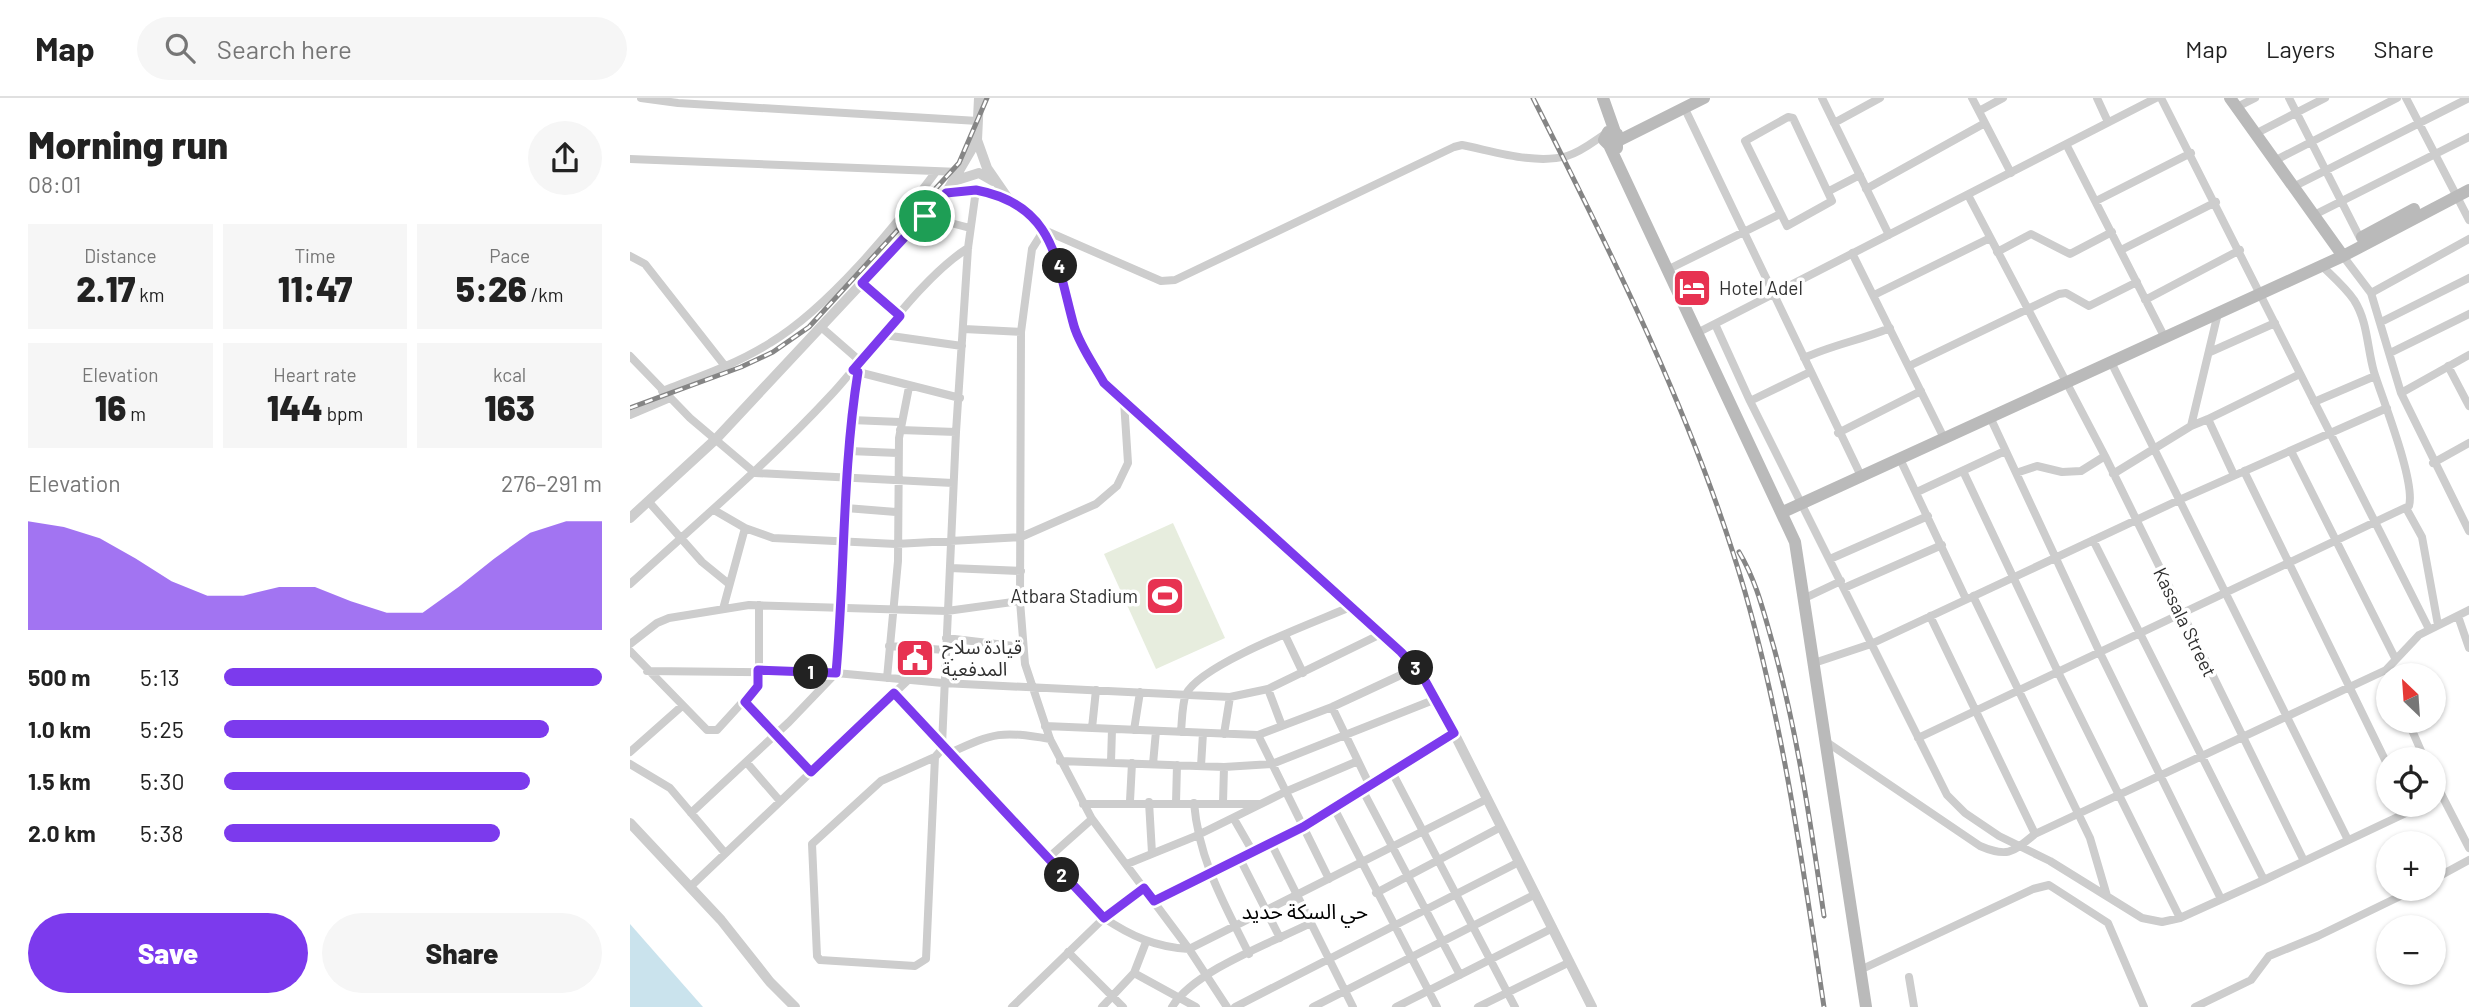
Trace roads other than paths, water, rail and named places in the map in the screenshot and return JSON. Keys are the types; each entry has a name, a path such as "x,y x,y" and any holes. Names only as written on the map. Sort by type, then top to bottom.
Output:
{"main road":[{"path":"1612,138 1642,129 1704,98"},
{"path":"1605,102 1615,162 1795,542 1866,1007"},
{"path":"2233,102 2316,214 2341,253"},
{"path":"1783,512 2261,294 2460,192 2469,181"}],"street":[{"path":"641,98 978,121"},
{"path":"630,518 716,439 946,193 958,177 977,140 979,98"},
{"path":"1822,98 1889,235"},
{"path":"1834,123 1880,98"},
{"path":"1972,98 2011,173"},
{"path":"1979,111 2003,98"},
{"path":"2096,98 2108,122"},
{"path":"1697,333 2158,98 2191,153 2429,629"},
{"path":"2233,102 2255,98"},
{"path":"2289,98 2362,242"},
{"path":"2256,133 2325,98"},
{"path":"2276,160 2397,98"},
{"path":"2406,98 2435,154 2460,192 2469,220"},
{"path":"2295,186 2469,98"},
{"path":"1685,109 1838,433 1862,478"},
{"path":"1788,117 1793,118 1829,191 1831,203 1789,226 1785,225 1780,214 1745,141 1788,117"},
{"path":"1866,188 1985,123"},
{"path":"2316,214 2469,136"},
{"path":"977,140 996,182 1007,197 1044,230 1161,281 1175,281 1454,147 1462,145 1516,155 1558,158 1612,138"},
{"path":"2066,144 2165,338"},
{"path":"2096,201 2191,153"},
{"path":"630,159 935,173 958,177 979,173 996,182"},
{"path":"662,391 725,366 772,343 818,306 902,215 935,173"},
{"path":"1829,191 1860,175"},
{"path":"946,193 976,190 1007,197"},
{"path":"945,748 943,683 953,483 968,248 976,190"},
{"name":"Kassala Street","path":"1968,195 2105,456 2304,861"},
{"path":"2121,250 2216,202"},
{"path":"1667,270 1780,214"},
{"path":"925,216 970,228"},
{"path":"1044,230 1032,250 1021,332 1020,601 1022,647 1031,687 1050,739 1091,819 1189,949 1227,1007"},
{"path":"1044,230 1059,260 1075,328 1104,383 1416,668 1454,733 1591,1007"},
{"path":"1997,252 2031,234 2070,254 2112,232"},
{"path":"1874,295 1990,238"},
{"path":"2371,293 2469,239"},
{"path":"630,584 755,473 855,371 860,361 938,272 968,248"},
{"path":"2145,300 2239,250"},
{"path":"1852,253 1944,438"},
{"path":"2341,253 2371,293 2401,393 2433,463 2466,518 2469,531"},
{"path":"630,256 645,264 725,366"},
{"path":"1918,738 2406,508 2411,500 2387,408 2375,376 2365,325 2354,301 2325,263"},
{"path":"2381,322 2469,278"},
{"path":"1909,366 2062,292 2092,305 2137,282"},
{"path":"862,283 900,316"},
{"path":"2191,426 2218,313"},
{"path":"2390,353 2469,314"},
{"path":"2210,352 2275,323"},
{"path":"1715,324 1801,505 1949,798 1981,825 2050,861 2147,920 2162,922 2180,918 2221,900 2392,817"},
{"path":"821,327 860,361"},
{"path":"1804,358 1831,345 1857,342 1890,328"},
{"path":"964,330 1021,332"},
{"path":"884,335 962,345"},
{"path":"2401,393 2469,355"},
{"path":"630,356 662,391 755,473 953,483"},
{"path":"2111,362 2348,840"},
{"path":"2448,366 2469,406"},
{"path":"855,371 960,398"},
{"path":"691,813 776,735 836,673 855,371"},
{"path":"1750,401 1810,372"},
{"path":"2113,474 2191,426 2300,374"},
{"path":"2315,402 2375,376"},
{"path":"887,678 893,610 900,426 909,387"},
{"path":"1838,433 1922,391"},
{"path":"630,415 670,398"},
{"path":"714,510 745,528 773,538 845,539 896,544 1021,537 1096,504 1117,486 1128,463 1124,401"},
{"path":"1814,663 1871,644 2135,520 2387,408"},
{"path":"1990,417 2100,653 2221,900"},
{"path":"2208,419 2234,475"},
{"path":"851,420 956,432"},
{"path":"2433,463 2469,443"},
{"path":"849,451 898,453"},
{"path":"1917,492 2006,451"},
{"path":"2291,451 2395,658"},
{"path":"2016,473 2037,466 2062,472 2081,471 2105,456"},
{"path":"1900,459 1969,598 2019,690 2078,814 2099,861 2107,896"},
{"path":"1963,471 2058,672 2180,918"},
{"path":"2244,471 2379,747"},
{"path":"648,501 681,538 729,584"},
{"path":"846,508 896,512"},
{"path":"2406,508 2422,537 2438,625"},
{"path":"1830,559 1928,516"},
{"path":"723,609 745,528"},
{"path":"2093,540 2264,880"},
{"path":"1805,598 1942,545"},
{"path":"950,568 1021,571"},
{"path":"630,644 657,623 669,618 759,605 947,611 1020,601"},
{"path":"630,651 706,730 713,731 722,727 758,686 759,605"},
{"path":"1181,732 1186,694 1214,669 1350,607"},
{"path":"2392,663 2409,642 2469,610"},
{"path":"1930,616 2035,834"},
{"path":"2458,616 2469,648"},
{"path":"647,671 758,670 836,673 907,681 1230,697 1268,689 1381,634"},
{"path":"1285,635 1303,673"},
{"path":"946,639 1022,647"},
{"path":"889,646 945,650"},
{"path":"1045,726 1258,735 1332,707 1416,668"},
{"path":"1825,741 1980,846 2004,853 2019,847 2035,834 2349,687 2376,677"},
{"path":"690,887 907,681"},
{"path":"1268,689 1282,726"},
{"path":"1093,728 1096,690"},
{"path":"1134,730 1140,692"},
{"path":"894,693 1104,918 1146,942 1189,949 1487,799"},
{"path":"1224,734 1230,697"},
{"path":"1060,761 1224,767 1272,764 1436,699"},
{"path":"745,702 811,772"},
{"path":"630,752 682,706"},
{"path":"1332,707 1358,761 1366,788 1392,847 1460,975"},
{"path":"1111,761 1112,729"},
{"path":"1153,764 1156,731"},
{"path":"935,757 926,959 915,966 820,960 817,956 812,844 881,781 935,757 945,748 1007,733 1050,739"},
{"path":"1201,766 1203,733"},
{"path":"1154,901 1303,827 1454,733"},
{"path":"1258,735 1329,879"},
{"path":"1127,864 1196,836 1285,792 1358,761"},
{"path":"747,763 780,801"},
{"path":"1130,802 1132,763"},
{"path":"630,764 670,788 725,853"},
{"path":"1176,803 1177,765"},
{"path":"1223,803 1224,767"},
{"path":"1392,772 1515,1007"},
{"path":"1149,802 1152,853"},
{"path":"1194,803 1196,836 1210,874 1249,954"},
{"path":"1083,804 1262,804"},
{"path":"1334,808 1360,863 1437,1007"},
{"path":"2446,811 2469,848"},
{"path":"1047,859 1091,819"},
{"path":"1234,819 1253,852"},
{"path":"630,822 721,920 769,982 795,1007"},
{"path":"1376,893 1501,827"},
{"path":"1271,843 1353,1007"},
{"path":"1240,859 1280,939"},
{"path":"2446,872 2469,860"},
{"path":"1235,1007 1519,862"},
{"path":"1860,970 2033,889 2049,885 2108,923 2144,1007"},
{"path":"1018,1005 1104,918 1144,888"},
{"path":"1314,1007 1536,894"},
{"path":"2195,1007 2244,985 2269,956 2390,901"},
{"path":"1172,1007 1178,997 1206,976 1311,923"},
{"path":"1396,1007 1553,928"},
{"path":"1102,1007 1134,973 1146,942"},
{"path":"1068,952 1123,1007"},
{"path":"1478,1007 1570,962"},
{"path":"1134,973 1196,1007"},
{"path":"1909,977 1914,1007"}],"water":[{"path":"630,924 703,1007 630,1007"}],"railway":[{"path":"630,408 741,367 773,352 809,327 959,163 987,98"},
{"path":"1533,98 1651,340 1725,528 1759,643 1782,747 1824,1007"},
{"path":"1739,552 1760,598 1783,681 1803,781 1824,916"}],"place":[{"name":"Hotel Adel","path":"1692,288"},
{"name":"Atbara Stadium","path":"1165,596"},
{"name":"قيادة سلاح المدفعية","path":"915,658"}],"district":[{"name":"حي السكة حديد","path":"1305,912"}]}
